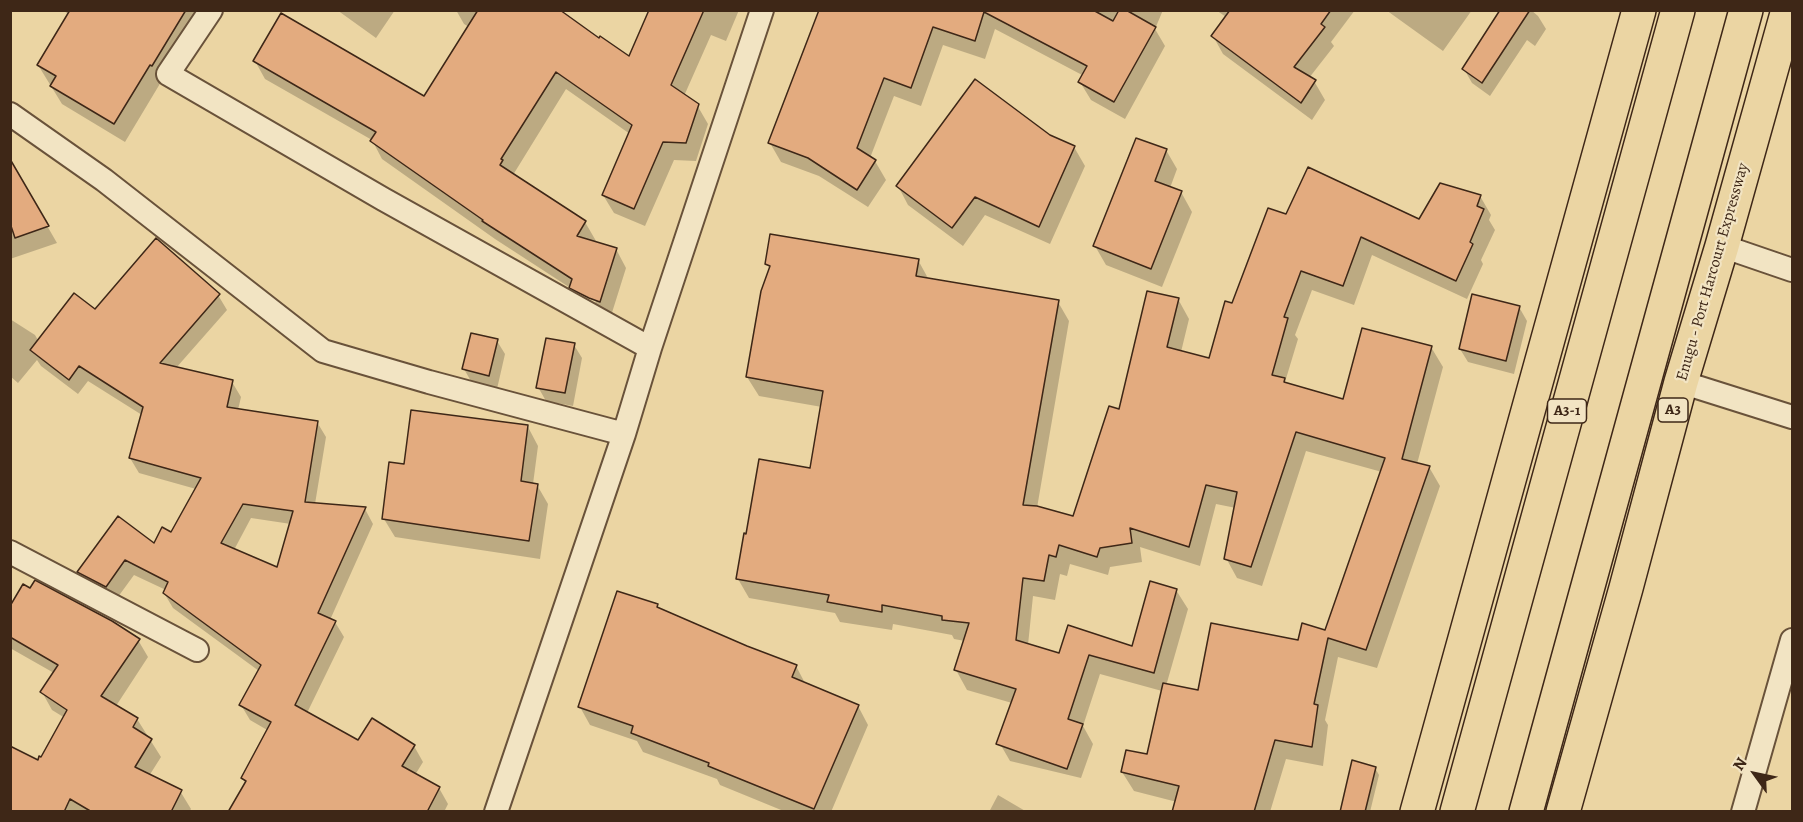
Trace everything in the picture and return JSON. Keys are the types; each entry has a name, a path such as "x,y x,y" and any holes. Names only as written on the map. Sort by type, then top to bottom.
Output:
{"main road":[{"path":"1417,812 1639,10"},
{"name":"A3-1","path":"1457,812 1678,10"},
{"path":"1526,812 1746,10"},
{"name":"Enugu - Port Harcourt Expressway","path":"1563,812 1681,382 1784,54 1788,10"}],"street":[{"path":"211,10 168,74 383,199 650,348"},
{"path":"496,812 624,434 650,348 762,10"},
{"path":"10,114 104,180 323,351 624,434"},
{"path":"1722,246 1792,270"},
{"path":"1681,382 1792,417"},
{"path":"10,552 197,650"},
{"path":"1743,812 1792,640"}],"building":[{"path":"70,10 186,10 114,124 50,86 56,76 37,65"},
{"path":"478,10 560,10 629,56 649,10 704,10 671,85 699,104 686,143 663,142 634,209 602,195 632,125 556,72 501,159 503,160 500,165 586,221 577,236 617,248 600,302 569,288 572,279 482,221 370,141 376,132 253,61 281,13 424,96"},
{"path":"819,10 1093,10 1113,21 1119,10 1126,10 1156,27 1114,102 1078,82 1087,66 984,12 975,41 933,27 911,88 884,78 857,148 876,160 857,190 808,158 768,143"},
{"path":"1230,10 1331,10 1321,24 1325,27 1294,67 1316,80 1301,103 1211,36"},
{"path":"1500,10 1530,10 1482,83 1462,69"},
{"path":"975,79 1050,135 1075,146 1039,227 975,197 952,228 896,186"},
{"path":"1136,138 1167,149 1155,181 1182,191 1151,269 1093,246"},
{"path":"10,159 49,226 15,238 10,223"},
{"path":"1308,167 1419,219 1440,183 1481,195 1477,206 1484,209 1470,242 1473,244 1456,281 1361,237 1343,286 1301,271 1284,317 1288,318 1272,375 1285,378 1284,382 1343,399 1362,328 1432,346 1402,459 1430,466 1366,650 1328,638 1314,704 1318,705 1312,747 1275,740 1254,812 1172,812 1179,786 1121,772 1126,750 1147,754 1163,683 1198,690 1211,623 1298,640 1302,623 1325,630 1385,458 1296,432 1251,567 1224,559 1237,492 1206,485 1189,547 1130,528 1132,543 1100,548 1097,557 1059,545 1056,557 1049,555 1044,581 1023,578 1016,640 1059,653 1068,625 1132,646 1150,581 1177,589 1154,673 1089,655 1068,719 1083,724 1067,769 996,744 1016,689 954,670 969,623 942,620 942,616 882,605 882,612 827,602 829,595 736,579 759,459 810,468 823,391 746,377 761,291 770,266 765,264 770,234 919,259 916,276 1059,300 1023,505 1037,506 1073,516 1109,406 1119,409 1147,291 1179,298 1167,347 1209,358 1225,301 1232,303 1268,208 1286,214"},
{"path":"156,238 220,294 160,363 233,380 227,407 318,421 305,502 366,507 318,613 336,621 295,705 358,740 372,718 415,745 402,766 440,787 427,812 228,812 246,781 241,778 271,722 239,705 261,665 163,593 168,582 125,560 106,587 77,572 118,516 154,543 162,527 171,532 201,478 129,458 143,407 79,366 69,380 30,350 74,293 95,309","holes":["243,504 293,511 277,567 221,543"]},
{"path":"1472,294 1520,306 1506,361 1459,349"},
{"path":"471,333 498,339 489,376 462,369"},
{"path":"546,338 575,343 565,393 536,388"},
{"path":"411,410 528,425 521,481 538,484 529,541 382,519 389,462 404,464"},
{"path":"35,580 112,621 140,639 101,696 138,718 133,727 152,739 135,767 182,790 171,812 92,812 70,799 64,812 10,812 10,746 38,760 67,710 40,692 58,665 10,637 10,606 23,584 30,588"},
{"path":"617,591 658,604 657,607 797,665 792,677 859,705 814,809 708,766 709,763 631,733 633,726 578,707"},
{"path":"1352,760 1376,767 1365,812 1340,812"}]}
